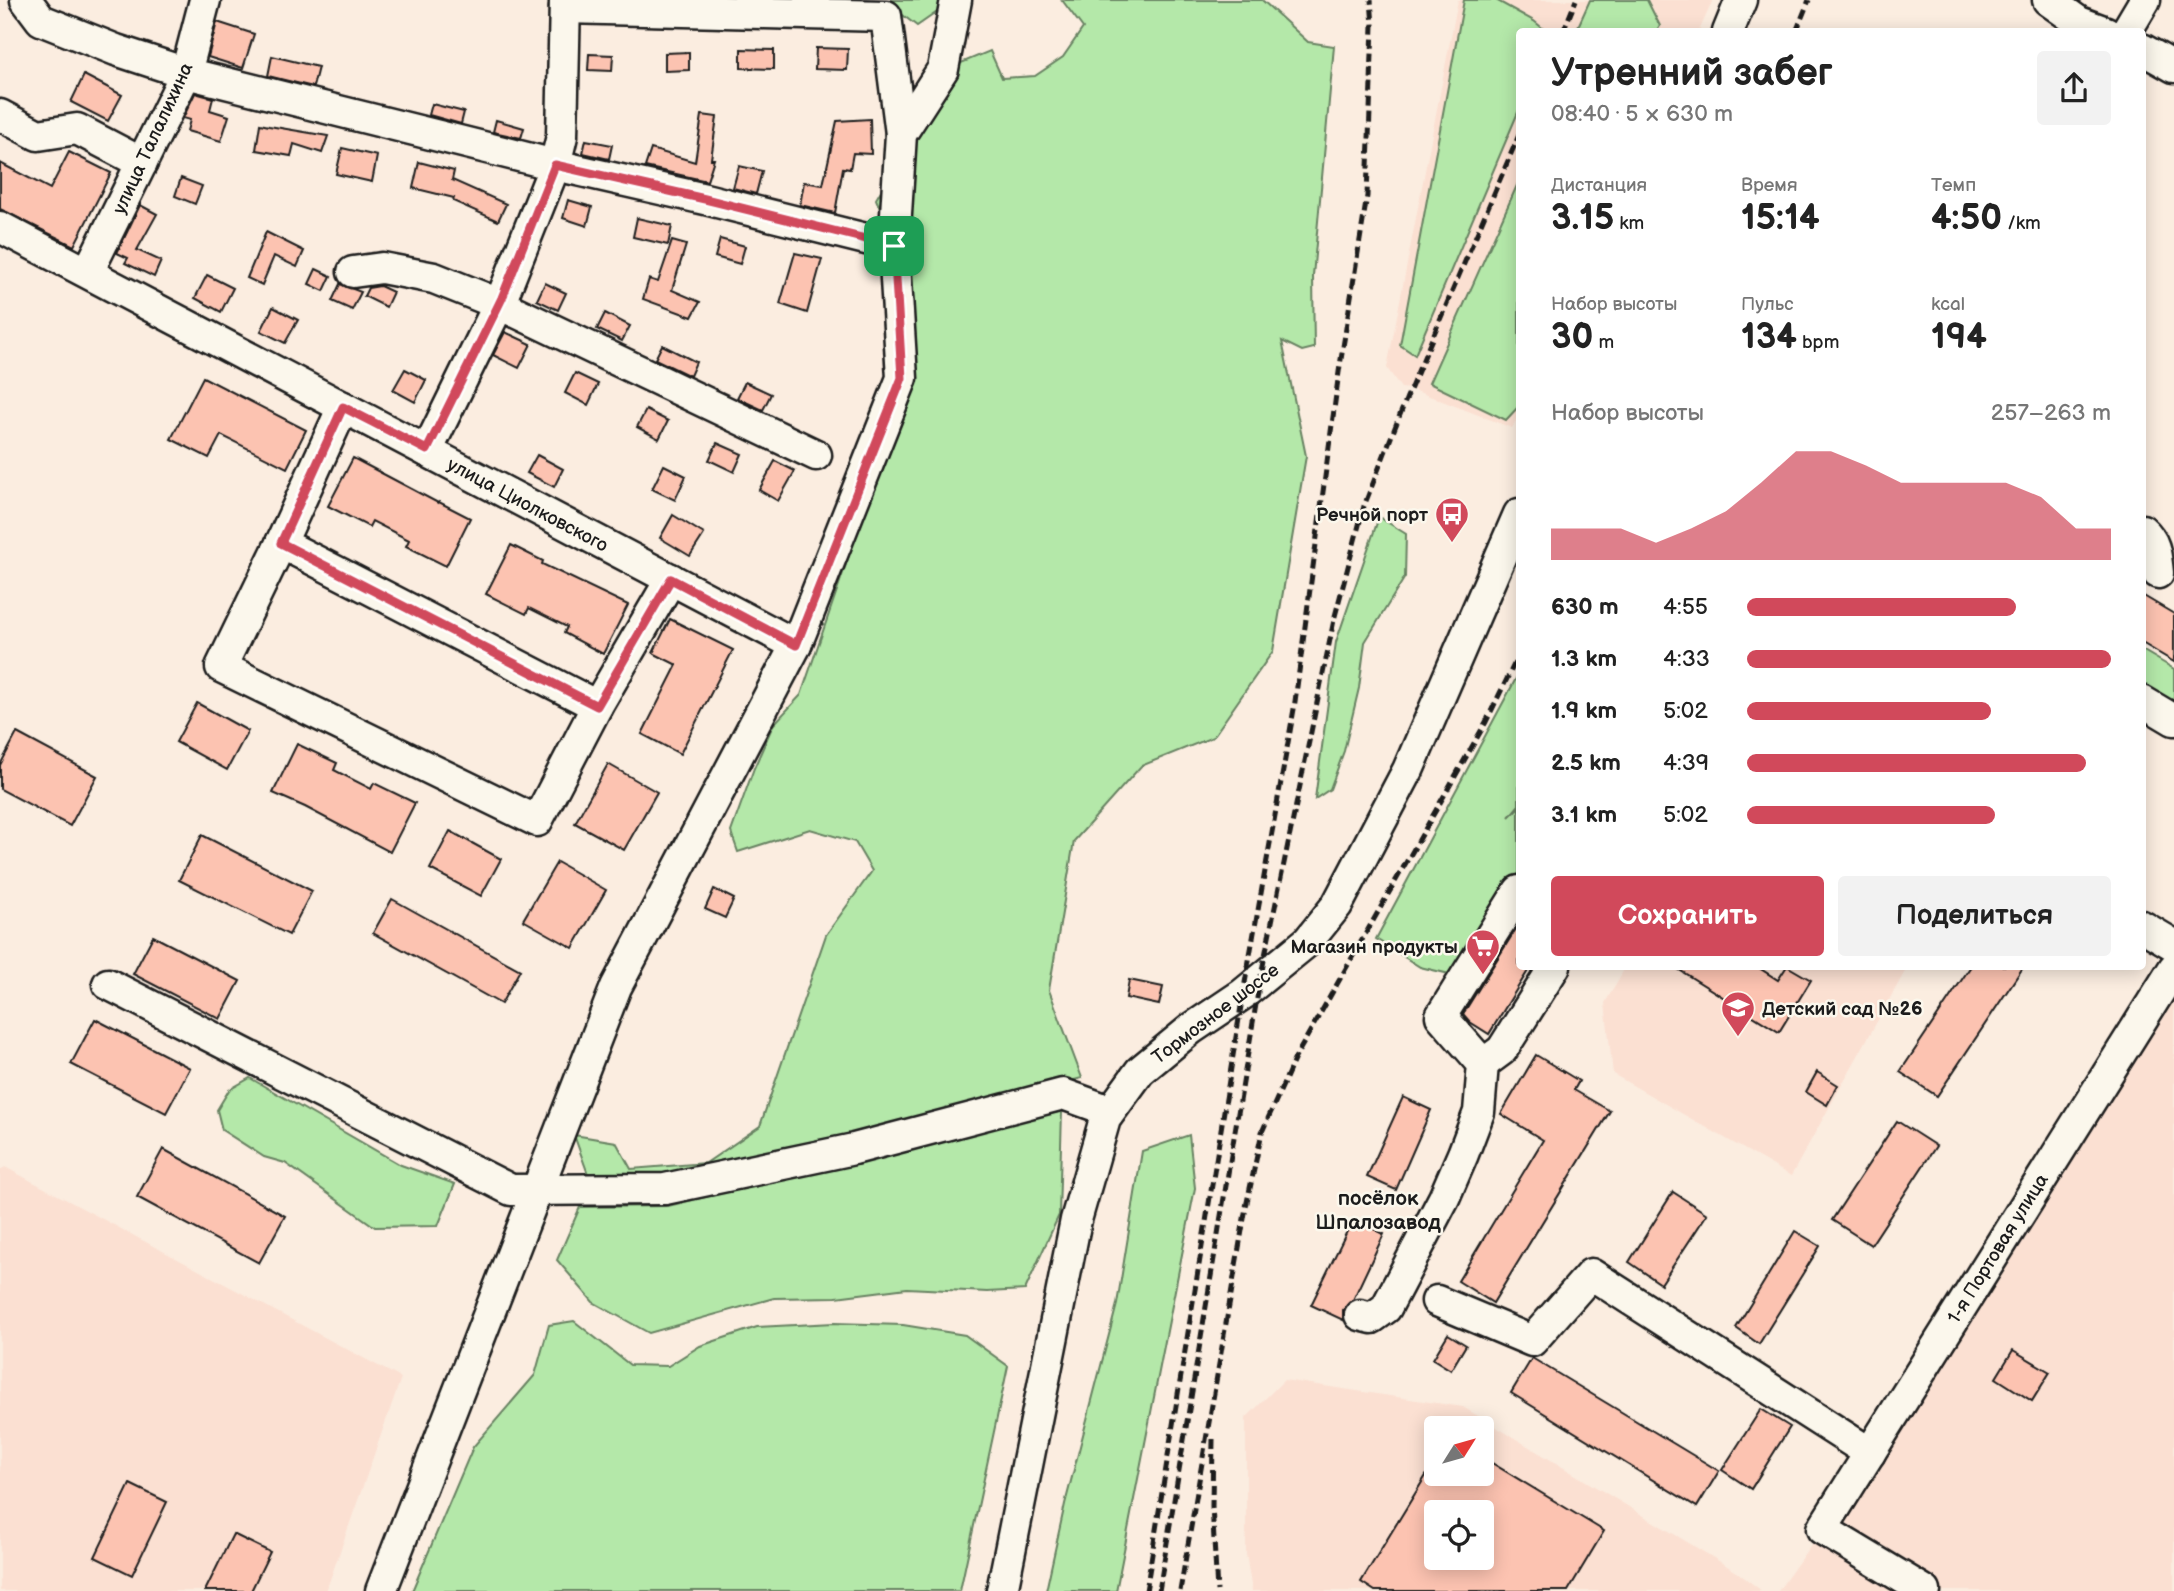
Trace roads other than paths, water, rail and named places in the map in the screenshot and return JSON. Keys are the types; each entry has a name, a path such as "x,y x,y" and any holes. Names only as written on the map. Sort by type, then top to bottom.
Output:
{"street":[{"path":"26,0 41,20 116,50 186,72 555,165 894,246"},
{"name":"улица Талалихина","path":"88,272 186,72 205,0"},
{"path":"901,134 943,69 956,0"},
{"path":"1730,28 1741,0"},
{"path":"2048,0 2086,28"},
{"path":"2128,28 2145,0"},
{"path":"381,1591 535,1189 616,987 796,645 902,378 894,246 901,134 886,8 565,4 562,136 555,165 499,304 427,450"},
{"path":"2146,51 2174,68"},
{"path":"0,115 38,135 77,129 142,163"},
{"name":"улица Циолковского","path":"0,227 796,645"},
{"path":"353,272 382,268 434,278 499,304 816,455"},
{"path":"343,407 221,667 537,821 597,706 671,579"},
{"name":"Тормозное шоссе","path":"1002,1591 1076,1220 1105,1119 1140,1071 1191,1029 1243,994 1299,948 1332,913 1408,770 1516,521"},
{"path":"2146,534 2155,548 2158,577"},
{"path":"281,543 597,706"},
{"path":"2146,703 2174,720"},
{"path":"1360,1315 1372,1318 1387,1308 1444,1198 1479,1112 1483,1064 1441,1016 1516,896"},
{"path":"2146,928 2174,945"},
{"name":"1-я Портовая улица","path":"1925,1591 1822,1528 2174,968"},
{"path":"1483,1064 1502,1050 1552,970"},
{"path":"108,984 511,1190 665,1189 854,1149 1063,1094 1110,1111"},
{"path":"1437,1301 1532,1341 1591,1274 1870,1453"}],"railway":[{"path":"1146,1591 1243,994 1294,709 1339,372 1367,196 1373,25 1371,0"},
{"path":"1565,28 1576,0"},
{"path":"1798,28 1809,0"},
{"path":"1159,1591 1260,980 1334,620 1364,506 1407,397 1516,142"},
{"path":"1180,1591 1246,1207 1262,1132 1295,1058 1486,722 1516,660"},
{"path":"1213,1439 1212,1506 1217,1591"}],"place":[{"name":"Речной порт","path":"1452,544"},
{"name":"Магазин продукты","path":"1483,976"},
{"name":"Детский сад №26","path":"1738,1038"}],"district":[{"name":"посёлок Шпалозавод","path":"1378,1210"}]}
